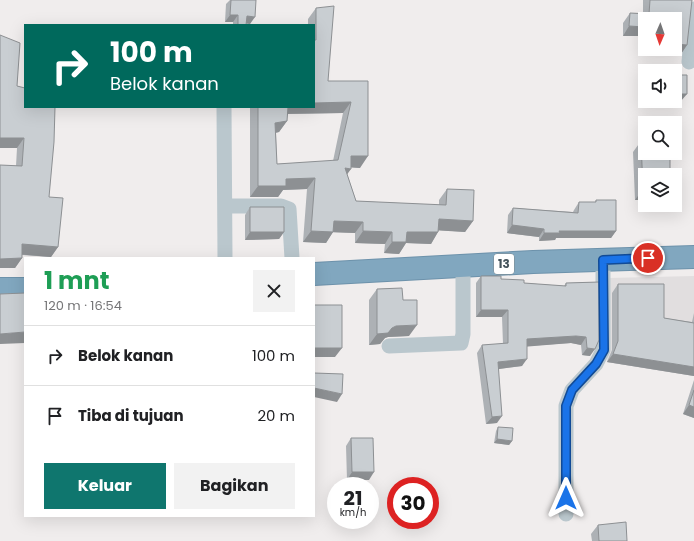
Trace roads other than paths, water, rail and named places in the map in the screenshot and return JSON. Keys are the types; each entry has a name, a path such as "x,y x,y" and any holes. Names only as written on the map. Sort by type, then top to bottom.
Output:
{"highway":[{"name":"13","path":"315,274 463,266 694,257"},
{"path":"0,289 24,289"}],"street":[{"path":"689,62 694,9"},
{"path":"224,108 225,257"},
{"path":"225,206 281,206 289,209 292,257"},
{"path":"566,514 566,406 572,390 596,364 604,350 603,260"},
{"path":"389,346 461,343 463,334 463,266"}]}
